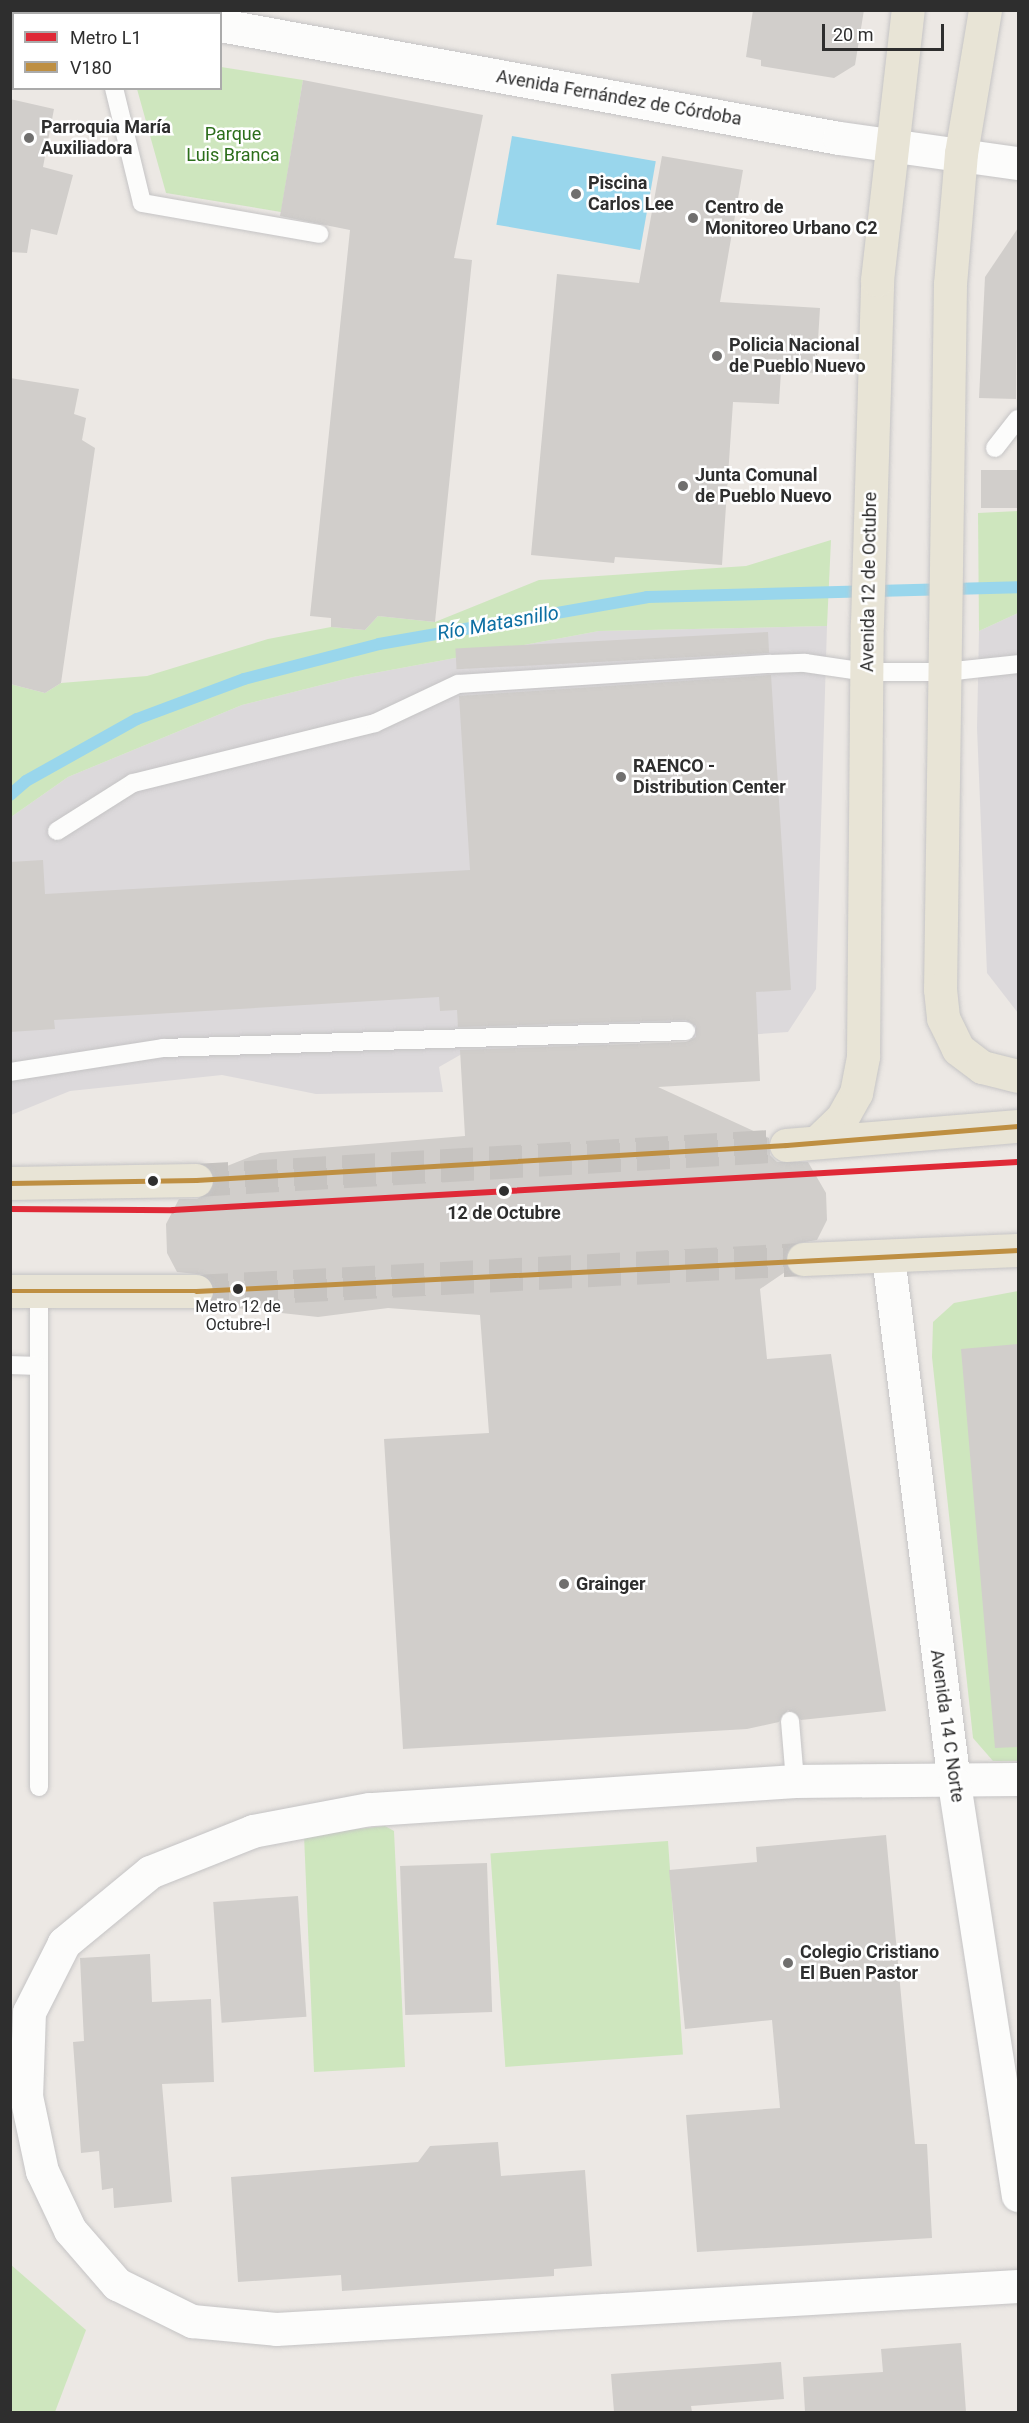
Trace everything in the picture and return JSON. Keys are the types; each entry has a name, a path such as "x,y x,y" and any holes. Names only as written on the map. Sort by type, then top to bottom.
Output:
{"main road":[{"name":"Avenida 12 de Octubre","path":"818,1141 842,1118 856,1093 863,1056 867,624 877,280 908,10"},
{"path":"985,10 961,153 950,284 950,523 946,672 943,1018 958,1048 982,1068 1018,1076"},
{"path":"786,1145 1018,1126"},
{"path":"10,1183 196,1180"},
{"path":"803,1259 1018,1250"},
{"path":"25,1291 196,1291"}],"street":[{"name":"Avenida Fernández de Córdoba","path":"222,24 892,146 961,153 1018,163"},
{"name":"Avenida 14 C Norte","path":"888,1256 954,1783 1018,2195"},
{"path":"1018,1779 954,1783 795,1781 369,1809 253,1831 150,1872 64,1942 29,2012 26,2096 42,2171 70,2230 117,2284 192,2321 276,2329 1018,2286"}],"lane":[{"path":"114,90 142,203 320,234"},
{"path":"995,448 1018,419"},
{"path":"57,831 133,783 375,723 458,684 782,663 867,672 946,672 1018,664"},
{"path":"10,1072 163,1048 686,1031"},
{"path":"25,1291 38,1366 39,1787"},
{"path":"10,1365 38,1366"},
{"path":"790,1721 795,1781"}],"shaded area":[{"path":"1018,613 1018,1013 987,973 977,728 979,631"},
{"path":"827,626 816,989 788,1032 460,1055 439,1067 443,1092 316,1094 222,1075 70,1091 11,1115 11,817 68,777 242,705 353,677 599,631"}],"green space":[{"name":"Parque Luis Branca","path":"222,67 303,80 281,212 166,193 137,90 222,90"},
{"path":"1018,511 1018,613 979,631 978,513"},
{"path":"831,540 827,626 599,631 353,677 242,705 68,777 11,817 10,684 45,693 61,683 147,676 268,639 331,627 365,630 378,616 435,622 539,580 746,566"},
{"path":"1018,1291 1018,1761 993,1761 973,1738 932,1357 933,1322 954,1303"},
{"path":"385,1826 394,1831 405,2067 314,2072 304,1835"},
{"path":"668,1841 683,2054 505,2067 490,1853"},
{"path":"10,2264 86,2330 55,2412 11,2412"}],"water":[{"name":"Piscina Carlos Lee","path":"512,136 656,161 640,250 496,225"}],"building":[{"path":"753,10 864,10 855,65 834,78 761,66 761,60 746,57"},
{"path":"303,80 483,115 454,258 472,260 435,622 378,616 365,630 331,627 331,618 310,616 350,230 280,216"},
{"name":"Parroquia María Auxiliadora","path":"10,99 54,109 43,167 73,175 57,235 31,229 27,253 10,252"},
{"path":"662,156 743,170 720,302 820,308 816,373 781,371 779,404 733,402 722,565 615,557 614,563 531,555 557,274 639,283"},
{"path":"1018,228 1016,399 979,398 985,277"},
{"path":"10,378 79,389 74,414 86,418 82,440 95,448 61,683 45,693 10,684"},
{"path":"981,470 1018,470 1018,508 981,508"},
{"path":"768,632 769,653 457,669 455,648"},
{"path":"771,675 791,990 756,992 760,1081 658,1087 769,1138 770,1155 777,1162 808,1162 826,1193 827,1220 817,1240 793,1244 784,1259 788,1270 760,1289 767,1359 831,1354 886,1711 801,1720 788,1710 779,1722 747,1729 403,1749 384,1439 489,1433 480,1315 388,1308 318,1317 227,1307 213,1300 212,1282 206,1275 177,1272 167,1253 166,1224 179,1199 197,1199 212,1190 212,1172 260,1153 465,1136 460,1050 686,1042 696,1037 696,1026 686,1020 458,1027 457,1010 440,1011 439,997 54,1020 55,1029 10,1032 10,862 43,860 45,894 470,870 459,696"},
{"path":"1018,1344 1018,1747 995,1748 961,1349"},
{"name":"Colegio Cristiano El Buen Pastor","path":"886,1835 915,2144 927,2144 932,2238 697,2252 686,2115 780,2108 772,2020 685,2029 669,1870 757,1862 756,1847"},
{"path":"487,1863 492,2012 405,2015 400,1866"},
{"path":"298,1896 306,2017 222,2023 213,1902"},
{"path":"150,1954 152,2002 211,1999 214,2082 162,2084 172,2202 114,2208 113,2188 102,2190 99,2151 81,2153 73,2042 84,2041 80,1958"},
{"path":"498,2142 501,2176 585,2170 592,2266 554,2269 554,2276 342,2291 341,2275 238,2282 231,2177 418,2162 430,2146"},
{"path":"961,2343 966,2412 805,2412 803,2377 883,2372 881,2349"},
{"path":"781,2362 784,2399 691,2406 692,2412 614,2412 611,2374"}],"waterway":[{"name":"Río Matasnillo","path":"10,795 26,781 137,719 244,679 379,644 647,597 1018,587"}],"tunnel":[{"path":"196,1180 786,1145"},
{"path":"196,1291 803,1259"}],"metro line":[{"name":"L1","path":"10,1209 173,1210 1018,1162"}],"transit line":[{"name":"V180","path":"10,1183 196,1180 786,1145 1018,1126"},
{"name":"V180","path":"10,1291 196,1291 1018,1250"}],"place":[{"name":"Parroquia María Auxiliadora","path":"29,138"},
{"name":"Piscina Carlos Lee","path":"576,194"},
{"name":"Centro de Monitoreo Urbano C2","path":"693,218"},
{"name":"Policia Nacional de Pueblo Nuevo","path":"717,356"},
{"name":"Junta Comunal de Pueblo Nuevo","path":"683,486"},
{"name":"RAENCO - Distribution Center","path":"621,777"},
{"name":"12 de Octubre","path":"504,1191"},
{"name":"Metro 12 de Octubre-l","path":"238,1289"},
{"name":"Grainger","path":"564,1584"},
{"name":"Colegio Cristiano El Buen Pastor","path":"788,1963"}]}
